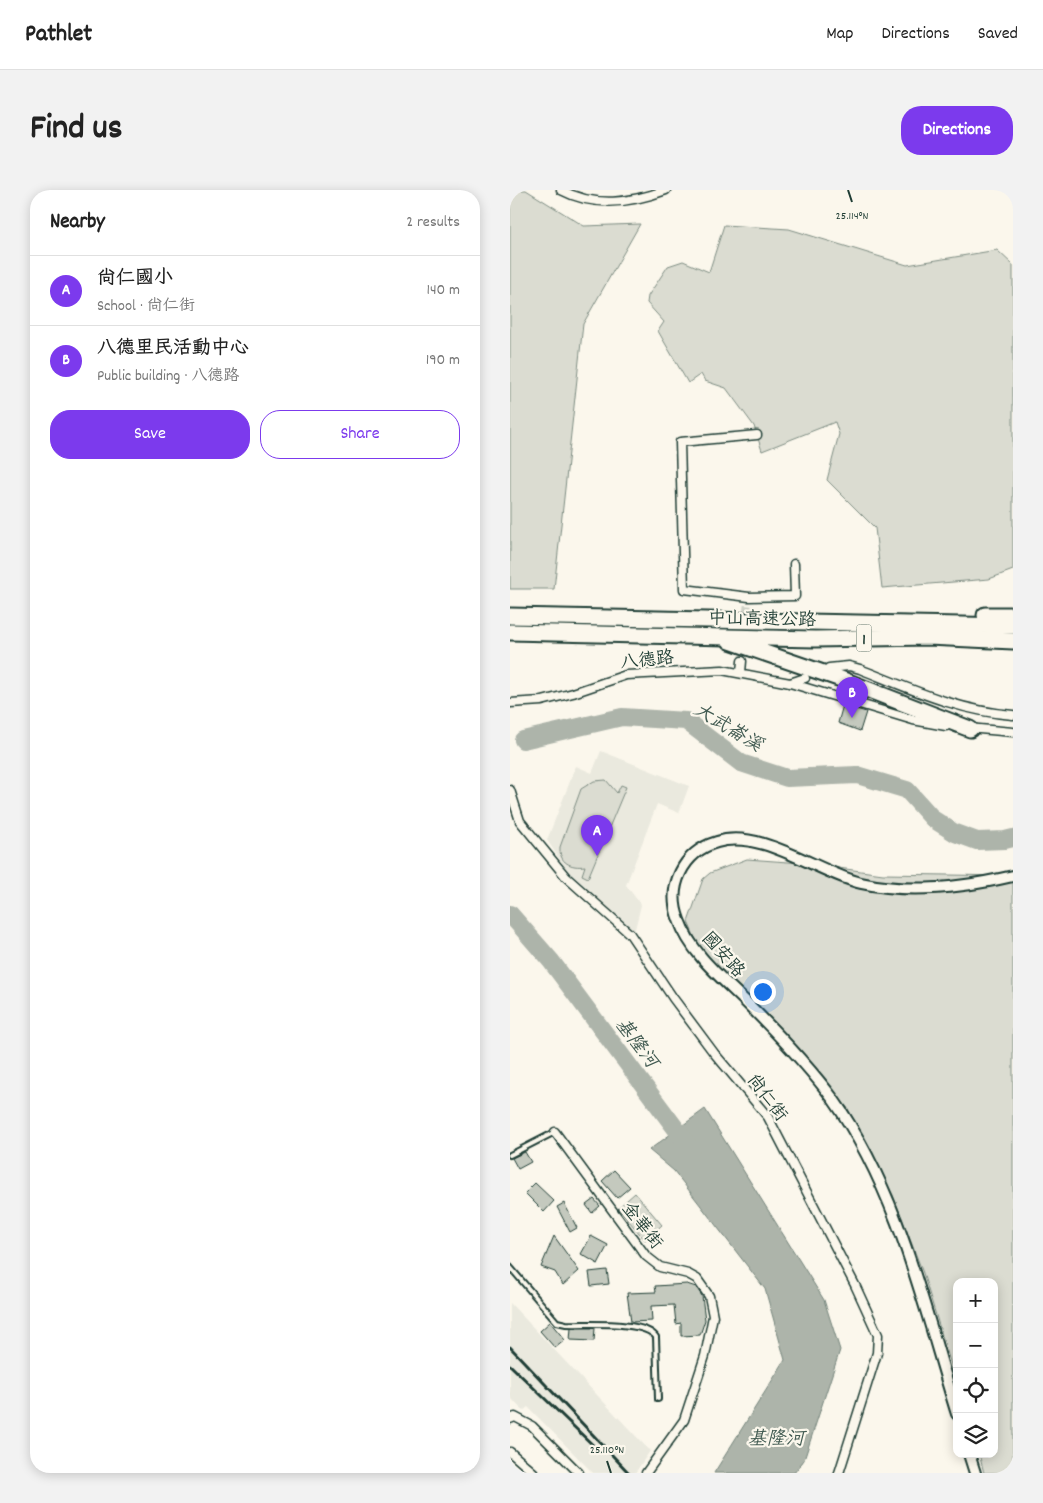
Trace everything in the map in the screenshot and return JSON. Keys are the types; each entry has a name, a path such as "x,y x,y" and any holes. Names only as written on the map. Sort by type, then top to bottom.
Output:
{"highway":[{"path":"815,622 890,614 1013,615"},
{"name":"中山高速公路","path":"510,616 1013,626"},
{"name":"中山高速公路","path":"510,632 815,639 928,637 1013,640"},
{"path":"715,636 838,678 970,729"}],"street":[{"path":"561,190 576,198 608,203 649,196 666,190"},
{"path":"757,435 680,442 684,589 748,599 795,596 794,564"},
{"path":"741,672 742,661"},
{"path":"829,668 849,666 953,706 977,712 1013,716"},
{"name":"八德路","path":"510,703 550,699 626,674 675,670 722,670 741,672 790,683 913,720 970,729 1013,732"},
{"path":"790,683 805,678"},
{"name":"尚仁街","path":"510,790 520,821 566,877 630,934 673,998 714,1053 768,1117 855,1285 878,1335 878,1344 877,1353 839,1473"},
{"name":"國安路","path":"957,1413 899,1228 875,1172 832,1098 768,1024 690,943 678,918 675,892 680,870 694,853 716,842 736,839 763,845 862,883 880,886 931,888 963,886 1013,876"},
{"name":"金華街","path":"555,1132 646,1256 660,1267 688,1274 697,1279 709,1296 712,1326 684,1420 646,1473"},
{"path":"510,1419 515,1417 532,1426 579,1473"},
{"path":"510,1452 534,1473"},
{"path":"970,1458 975,1473"}],"lane":[{"name":"金華街","path":"510,1155 555,1132"},
{"path":"510,1266 557,1322 566,1324 640,1326 652,1331 656,1336 658,1399"}],"shaded area":[{"path":"510,190 526,190 584,226 640,224 583,324 554,589 510,589"},
{"path":"724,225 789,229 907,265 997,250 1013,265 1013,570 989,579 882,588 875,528 827,480 839,434 835,422 762,451 754,426 726,388 705,381 701,374 688,383 658,331 664,322 647,303 648,296 668,266 683,261 709,272"},
{"path":"601,751 689,786 679,813 657,804 626,885 641,905 634,933 568,872 547,840 576,766 592,773"},
{"path":"606,780 617,793 621,785 626,787 588,878 582,875 585,866 575,866 564,861 560,847 581,789 594,781"},
{"path":"747,859 801,863 883,874 1013,876 1013,1473 984,1473 980,1458 998,1458 998,1278 953,1278 953,1371 923,1273 893,1195 847,1107 704,958 688,922 703,879 710,873"},
{"path":"635,1193 662,1225 645,1240 618,1208"},
{"path":"510,1303 650,1451 635,1473 593,1473 528,1407 523,1411 510,1397"}],"water":[{"name":"基隆河","path":"705,1109 824,1300 840,1350 804,1460 794,1473 714,1473 785,1360 765,1289 674,1171 649,1150"}],"building":[{"path":"843,705 866,712 860,731 838,723"},
{"path":"525,1152 531,1162 518,1169 512,1158"},
{"path":"614,1170 630,1187 617,1198 602,1181"},
{"path":"535,1183 554,1201 544,1212 525,1193"},
{"path":"594,1199 600,1206 592,1213 586,1205"},
{"path":"564,1203 577,1228 570,1232 557,1207"},
{"path":"554,1236 579,1271 563,1285 555,1272 541,1267"},
{"path":"591,1236 608,1245 598,1264 581,1254"},
{"path":"607,1270 609,1284 591,1286 589,1272"},
{"path":"687,1284 696,1287 702,1296 705,1320 700,1335 681,1336 681,1323 676,1324 674,1305 651,1306 652,1321 631,1322 627,1293 656,1292 655,1286"},
{"path":"550,1322 565,1340 555,1348 540,1331"},
{"path":"571,1328 595,1328 594,1341 570,1340"}],"waterway":[{"name":"大武崙溪","path":"523,740 622,717 686,721 741,763 787,778 857,775 907,790 933,819 955,833 977,841 1013,838"},
{"name":"基隆河","path":"510,914 551,961 691,1149"}],"tunnel":[{"path":"742,661 748,601"}],"railway":[{"path":"510,1347 629,1473"},
{"path":"510,1365 600,1452"}],"place":[{"name":"八德里民活動中心","path":"852,718"},
{"name":"尚仁國小","path":"597,856"}]}
